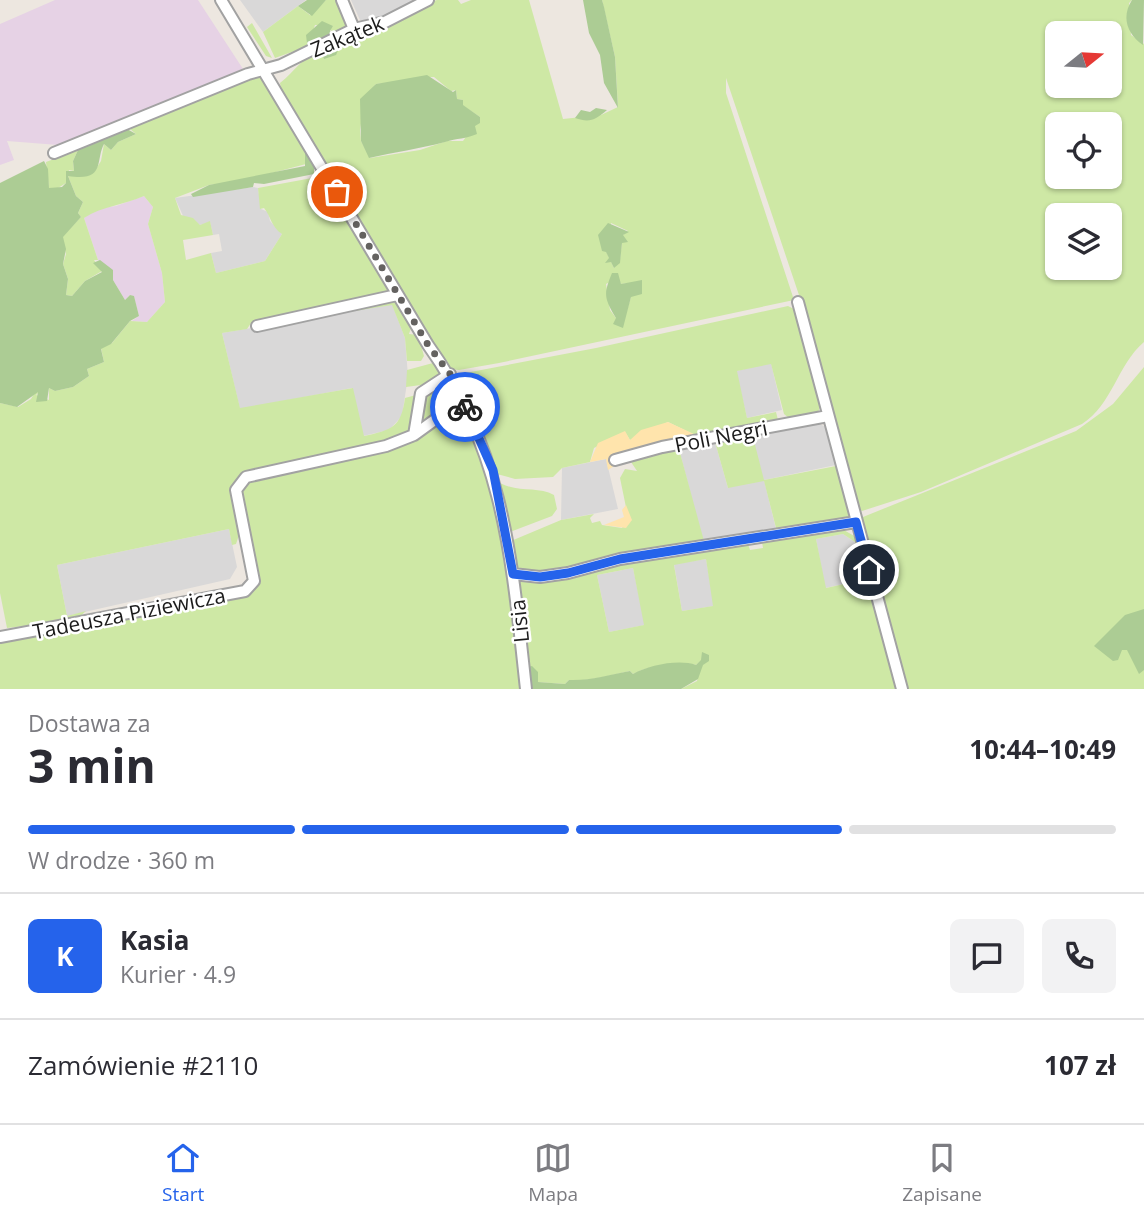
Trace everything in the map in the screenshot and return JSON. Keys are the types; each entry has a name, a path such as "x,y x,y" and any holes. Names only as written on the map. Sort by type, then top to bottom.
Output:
{"street":[{"name":"Lisia","path":"221,0 397,295 450,374 493,470 513,574 526,689"},
{"path":"342,0 354,29"},
{"name":"Zakątek","path":"54,153 264,70 354,29 385,22 428,0"},
{"path":"257,326 397,295"},
{"path":"798,302 902,689"},
{"path":"414,435 421,393 450,374"},
{"path":"414,435 461,401"},
{"name":"Poli Negri","path":"615,460 662,447 828,416"},
{"name":"Tadeusza Piziewicza","path":"0,636 245,591 254,581 236,491 246,477 386,446 414,435"},
{"path":"513,574 540,577 568,573 620,559 856,522"}],"shaded area":[{"path":"55,0 198,0 243,69 58,145 7,141 14,160 0,165 0,24"},
{"path":"240,0 306,0 263,32"},
{"path":"351,0 421,0 369,23 360,20"},
{"path":"258,188 261,209 268,212 270,221 282,234 265,261 216,273 211,253 222,251 219,234 213,235 210,222 200,225 184,218 175,198"},
{"path":"144,196 153,207 148,224 162,273 165,302 147,322 132,321 139,316 134,297 130,295 125,300 113,280 113,275 98,260 84,218 96,209 116,206"},
{"path":"392,304 405,338 408,376 402,416 389,430 363,436 352,388 240,409 222,333"},
{"path":"771,363 782,410 747,418 736,371"},
{"path":"815,421 827,428 836,465 764,480 776,529 703,541 679,449 715,442 728,488 752,433"},
{"path":"606,459 618,509 561,520 562,468"},
{"path":"229,529 237,567 230,579 67,616 57,565"},
{"path":"843,534 855,542 862,580 825,588 816,539"},
{"path":"706,559 714,606 682,611 674,564"},
{"path":"633,568 645,625 609,632 597,575"}],"green space":[{"path":"307,0 326,0 312,16 298,6"},
{"path":"326,0 340,0 347,25 334,36 330,28 333,26 315,25 309,43 317,43 275,58 263,32 298,6 310,15"},
{"path":"437,0 458,0 461,4 471,0 529,0 563,119 601,115 618,107 615,57 602,0 1132,0 1129,3 1131,35 1144,44 1144,342 1127,362 1101,406 1082,424 921,492 862,511 857,508 801,301 726,78 726,93 794,300 499,363 450,369 282,95 280,83 320,48 324,59 338,41 367,30 388,27 415,7","holes":["417,77 434,77 451,91 456,90 457,99 463,100 462,105 480,117 463,141 447,141 420,150 370,158 361,141 360,130 365,97 376,84 409,81","611,223 628,231 623,235 620,259 614,268 606,251","618,278 621,284 630,283 631,297 625,317 616,318 610,310 606,284"]},
{"path":"583,0 602,0 615,57 618,108 604,83 600,55 589,33"},
{"path":"1132,0 1144,0 1143,45 1133,36 1127,25 1127,13"},
{"path":"322,21 333,26 330,31 340,46 336,55 324,59 317,43 307,43 306,35"},
{"path":"252,23 272,58 266,56 247,27"},
{"path":"427,75 453,92 456,90 457,99 463,100 463,105 480,117 480,123 475,126 477,134 369,158 361,141 360,99 376,84"},
{"path":"259,76 305,150 306,164 242,181 209,185 175,198 181,215 193,218 200,225 210,221 213,235 183,240 186,260 211,253 216,273 265,261 282,234 264,208 260,209 258,188 323,176 389,287 388,294 268,318 251,323 247,329 222,333 240,408 353,388 364,436 393,426 401,416 405,398 416,395 411,431 394,440 242,475 232,487 239,535 236,544 232,545 229,529 57,565 67,616 86,611 76,620 7,628 0,593 0,403 18,407 31,399 35,392 39,392 36,395 49,400 49,388 55,391 73,387 89,376 87,369 104,362 101,348 112,343 130,321 147,322 165,302 162,273 148,224 153,207 144,196 84,218 98,260 94,260 102,271 85,281 72,296 66,295 68,279 63,264 66,254 62,237 81,217 78,213 83,202 76,196 68,176 94,172 101,161 104,144 111,150 118,142 136,134 130,129"},
{"path":"596,108 607,110 592,120 575,118 581,110 590,112"},
{"path":"127,129 136,134 118,142 111,150 104,144 94,173 80,177 68,176 76,196 83,202 78,213 81,217 63,237 66,249 63,264 68,279 66,295 72,296 85,281 102,272 93,263 100,260 113,270 113,280 125,300 130,295 134,296 139,316 130,321 111,344 101,349 104,362 87,369 89,376 73,387 55,391 49,388 47,401 36,402 38,392 17,407 0,403 0,183 44,161 48,169 49,188 62,187 66,183 66,171 74,171 73,161 78,150"},
{"path":"78,150 73,161 74,171 69,170 66,183 58,188 49,188 46,162"},
{"path":"305,150 314,161 314,174 264,184 254,183 253,187 193,197 191,194 209,185 305,166"},
{"path":"608,223 629,232 623,235 628,242 622,243 620,263 614,268 611,262 605,263 609,258 606,252 602,251 598,235"},
{"path":"612,273 618,273 621,284 642,280 642,294 631,297 623,328 613,324 616,318 607,300 606,290"},
{"path":"400,303 412,325 409,334 418,335 424,356 421,361 407,361 405,338 392,305 342,313 354,307"},
{"path":"788,306 798,311 821,405 818,412 789,418 784,414 771,364 737,371 747,418 776,412 778,420 699,437 668,422 630,440 625,432 594,448 590,462 562,468 553,477 515,479 497,474 485,436 455,375 596,348"},
{"path":"433,363 441,368 443,374 428,384 406,387 407,370"},
{"path":"1144,367 1144,689 905,689 862,523 863,517 1076,431 1113,404"},
{"path":"443,383 449,384 454,400 419,425 428,395"},
{"path":"455,412 465,416 474,428 495,502 512,591 523,689 0,689 0,639 255,586 241,490 249,480 378,452"},
{"path":"752,433 764,480 836,466 832,448 851,514 849,518 771,534 770,530 776,528 764,481 728,488 715,442"},
{"path":"679,449 704,541 551,573 517,569 511,541 561,520 594,514 590,518 592,523 600,521 602,525 622,528 628,517 620,478 625,469 637,471 629,459"},
{"path":"500,483 514,488 548,492 554,495 557,509 552,516 510,532"},
{"path":"842,529 856,537 897,689 681,689 697,681 702,660 696,665 664,665 633,674 630,671 592,679 569,680 565,684 537,682 538,678 528,667 517,578 748,544 750,550 763,548 762,542","holes":["843,534 855,542 862,580 826,588 816,539","706,559 713,606 682,611 674,565","633,568 644,625 609,632 597,575"]},
{"path":"1144,609 1144,670 1139,674 1127,650 1122,650 1118,660 1113,661 1094,646 1125,615"},
{"path":"702,652 709,655 709,661 703,665 698,679 681,689 527,689 528,667 532,666 538,672 538,682 565,684 569,680 591,679 630,671 633,674 664,664 696,665 701,660"}],"sand":[{"path":"668,422 696,435 611,457 614,466 608,470 606,459 590,462 598,443 625,431 630,440 641,430"},
{"path":"626,505 632,520 626,528 604,525 624,517 622,510"}],"way so far":[{"path":"337,192 428,345 450,374 465,407"}],"route":[{"path":"465,407 493,470 513,574 540,577 568,573 620,559 856,522 869,570"}]}
